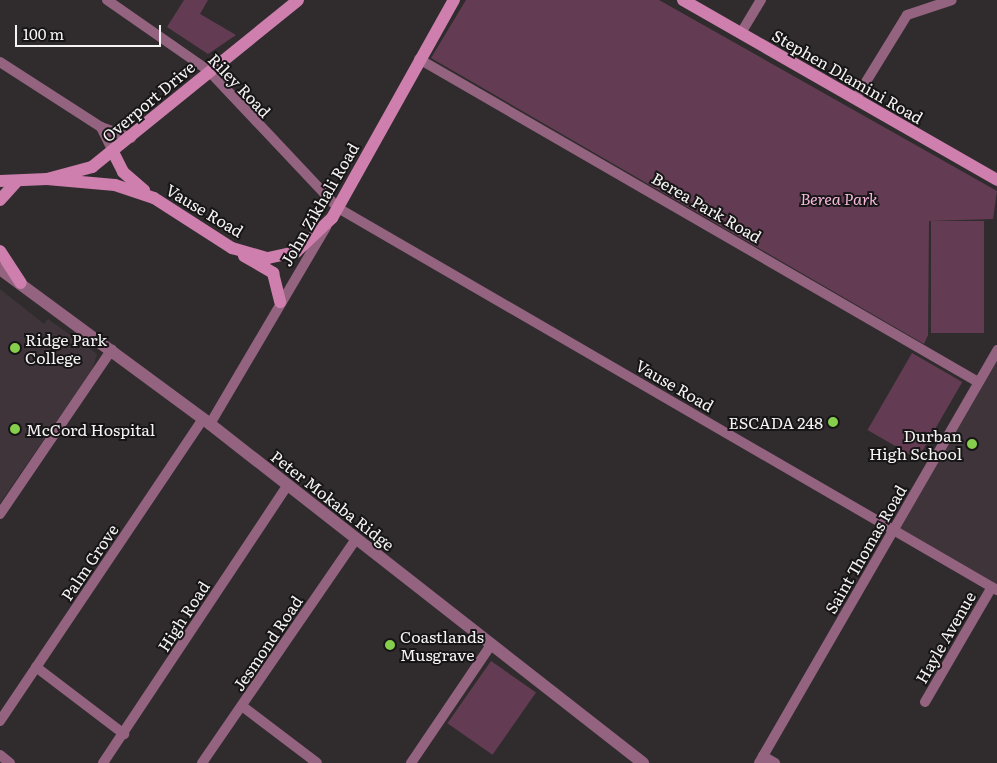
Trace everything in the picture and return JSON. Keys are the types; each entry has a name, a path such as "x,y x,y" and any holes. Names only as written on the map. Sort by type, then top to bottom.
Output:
{"main road":[{"name":"Overport Drive","path":"0,181 47,180 92,167 131,138 298,0"},
{"name":"John Zikhali Road","path":"335,213 419,59 454,0"},
{"name":"Stephen Dlamini Road","path":"683,0 997,180"},
{"path":"113,152 128,178 154,198"},
{"name":"Vause Road","path":"47,180 115,185 154,198 232,248 283,257 307,244 335,213"},
{"path":"0,200 17,181"},
{"path":"232,248 273,273 280,302"},
{"path":"0,251 21,283"}],"street":[{"name":"Riley Road","path":"107,0 210,71 335,213"},
{"path":"741,33 761,0"},
{"path":"856,98 907,15 952,0"},
{"name":"Berea Park Road","path":"419,59 978,382"},
{"path":"0,62 101,127 131,138"},
{"path":"101,127 113,152"},
{"name":"John Zikhali Road","path":"206,422 335,213"},
{"name":"Vause Road","path":"335,213 894,529 994,588"},
{"name":"Peter Mokaba Ridge","path":"0,269 112,349 642,763"},
{"path":"0,514 112,349"},
{"name":"Saint Thomas Road","path":"761,759 997,350"},
{"name":"Palm Grove","path":"0,720 206,422"},
{"name":"High Road","path":"103,763 288,486"},
{"name":"Jesmond Road","path":"202,763 356,539"},
{"name":"Hayle Avenue","path":"925,702 994,588"},
{"path":"411,763 491,645"},
{"path":"36,667 124,734"},
{"path":"242,706 317,763"},
{"path":"0,755 10,763"},
{"path":"761,759 775,763"}],"shaded area":[{"path":"0,289 44,324 48,319 97,354 92,370 0,503"},
{"name":"Durban High School","path":"997,359 997,584 899,530"}],"green space":[{"path":"184,0 208,0 200,14 236,35 208,54 167,27"},
{"name":"Berea Park","path":"466,0 659,0 997,191 993,219 929,221 928,335 924,344 431,58"},
{"path":"931,221 984,221 984,333 931,333"},
{"path":"912,353 962,382 918,459 868,430"},
{"path":"491,661 536,693 492,755 447,723"}],"place":[{"name":"Ridge Park College","path":"15,348"},
{"name":"ESCADA 248","path":"833,422"},
{"name":"McCord Hospital","path":"15,429"},
{"name":"Durban High School","path":"972,444"},
{"name":"Coastlands Musgrave","path":"390,645"}]}
